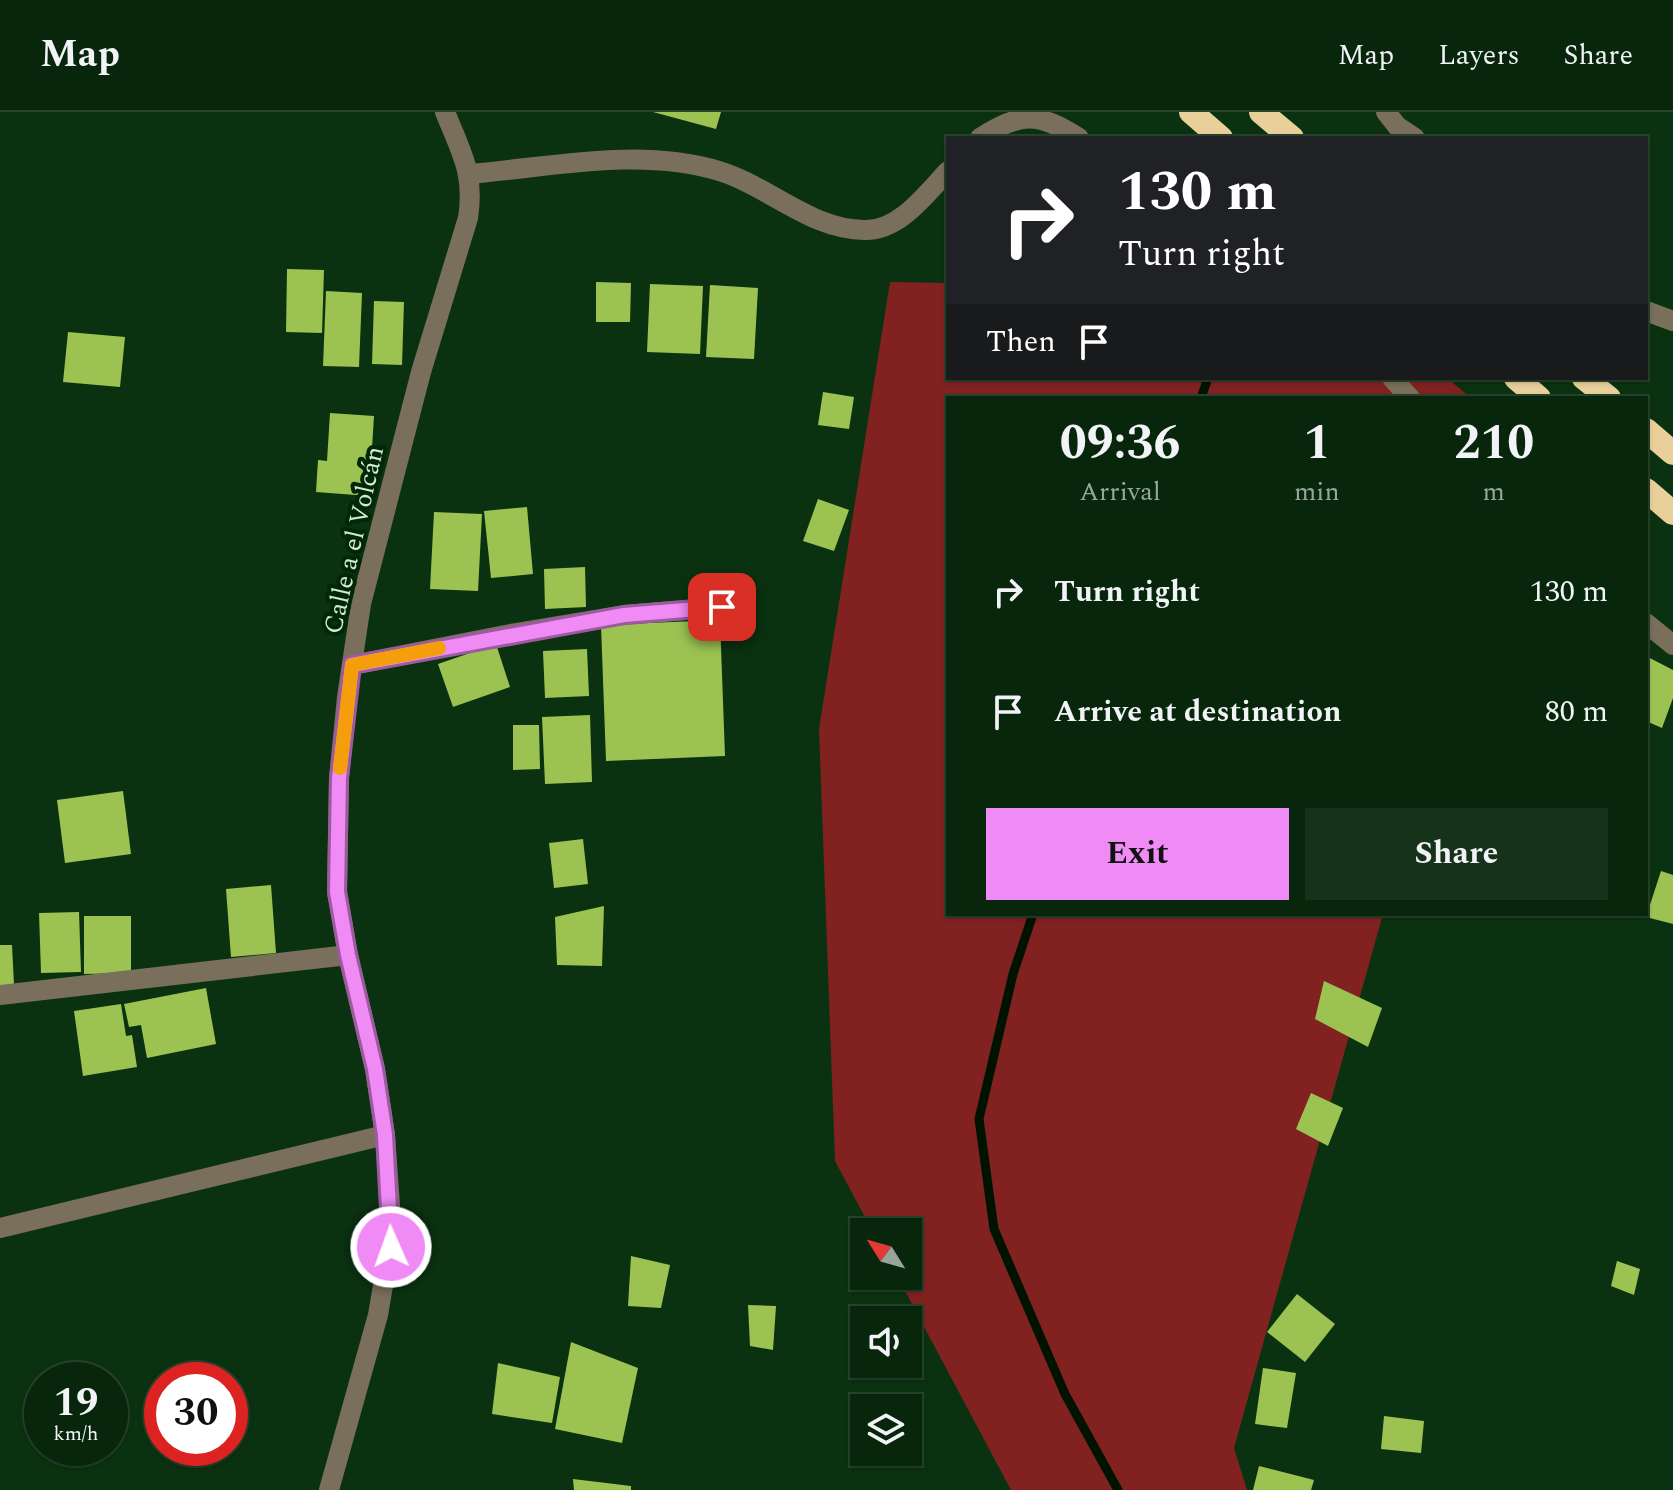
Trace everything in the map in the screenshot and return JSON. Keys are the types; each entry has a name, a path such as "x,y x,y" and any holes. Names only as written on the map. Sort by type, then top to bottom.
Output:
{"highway":[{"path":"1191,112 1219,136"},
{"path":"1261,112 1290,136"},
{"path":"1518,380 1537,396"},
{"path":"1586,380 1606,396"},
{"path":"1648,432 1673,453"},
{"path":"1648,492 1673,513"}],"street":[{"path":"445,112 470,174 624,160 675,162 721,171 843,229 869,230 890,224 907,213 946,173"},
{"path":"983,136 1001,124 1035,114 1061,124 1076,136"},
{"path":"1391,125 1411,136"},
{"name":"Calle a el Volcán","path":"329,1490 378,1315 391,1247 385,1135 375,1069 348,955 337,892 339,778 361,604 409,418 468,218 472,195 470,174"},
{"path":"1648,312 1673,321"},
{"path":"1394,380 1408,396"},
{"path":"352,665 624,615 722,607"},
{"path":"1648,625 1673,645"},
{"path":"0,995 348,955"},
{"path":"0,1228 385,1135"}],"shaded area":[{"path":"890,282 946,283 946,380 1449,380 1469,396 946,396 946,916 1382,916 1234,1448 1247,1490 1011,1490 922,1323 922,1306 913,1306 904,1290 922,1290 922,1218 866,1218 835,1161 819,729"}],"building":[{"path":"653,112 721,112 716,129"},
{"path":"287,269 324,270 322,333 286,332"},
{"path":"596,282 631,283 630,322 596,322"},
{"path":"650,284 703,286 700,354 647,352"},
{"path":"710,285 758,288 754,359 706,357"},
{"path":"326,291 362,293 359,367 323,366"},
{"path":"374,301 404,302 402,365 372,364"},
{"path":"68,332 125,337 120,387 63,382"},
{"path":"823,392 854,397 849,429 818,425"},
{"path":"330,413 374,416 369,496 316,492 318,460 327,461"},
{"path":"818,499 849,510 834,551 803,541"},
{"path":"527,507 533,574 491,578 484,511"},
{"path":"434,512 482,514 478,591 430,589"},
{"path":"585,567 586,607 545,609 544,569"},
{"path":"720,620 725,756 606,761 601,625"},
{"path":"496,644 510,687 453,707 438,664"},
{"path":"587,649 589,696 545,698 543,651"},
{"path":"1648,657 1673,670 1673,698 1662,728 1648,722"},
{"path":"590,715 592,782 545,784 542,717"},
{"path":"513,725 539,725 540,769 513,770"},
{"path":"123,791 131,854 65,863 57,800"},
{"path":"583,839 588,884 554,888 549,843"},
{"path":"1661,871 1673,875 1673,924 1646,917"},
{"path":"271,885 276,953 231,957 226,889"},
{"path":"604,906 602,966 557,965 555,917"},
{"path":"79,912 81,972 41,973 39,913"},
{"path":"84,916 131,916 131,973 84,974"},
{"path":"0,945 12,945 14,985 0,985"},
{"path":"1324,981 1382,1008 1368,1047 1315,1019"},
{"path":"206,988 216,1044 147,1058 141,1025 129,1027 124,1004"},
{"path":"121,1004 126,1036 132,1035 137,1067 83,1076 74,1011"},
{"path":"1311,1093 1343,1108 1328,1146 1296,1129"},
{"path":"631,1256 670,1265 661,1308 628,1306"},
{"path":"1617,1261 1640,1269 1634,1295 1611,1286"},
{"path":"1297,1294 1335,1324 1305,1362 1267,1332"},
{"path":"748,1305 776,1306 773,1350 750,1346"},
{"path":"571,1342 638,1368 622,1443 555,1429"},
{"path":"498,1363 560,1377 552,1423 492,1414"},
{"path":"1263,1368 1296,1373 1287,1428 1255,1424"},
{"path":"1384,1416 1424,1421 1421,1453 1381,1449"},
{"path":"1259,1466 1314,1480 1311,1490 1253,1490"},
{"path":"573,1479 631,1486 631,1490 574,1490"}],"waterway":[{"path":"1202,396 1207,380"},
{"path":"1032,916 1013,974 979,1119 994,1229 1065,1394 1118,1490"}],"slow traffic":[{"path":"340,768 352,665 439,648"}],"route":[{"path":"391,1247 385,1135 375,1069 348,955 337,892 339,778 352,665 624,615 722,607"}]}
